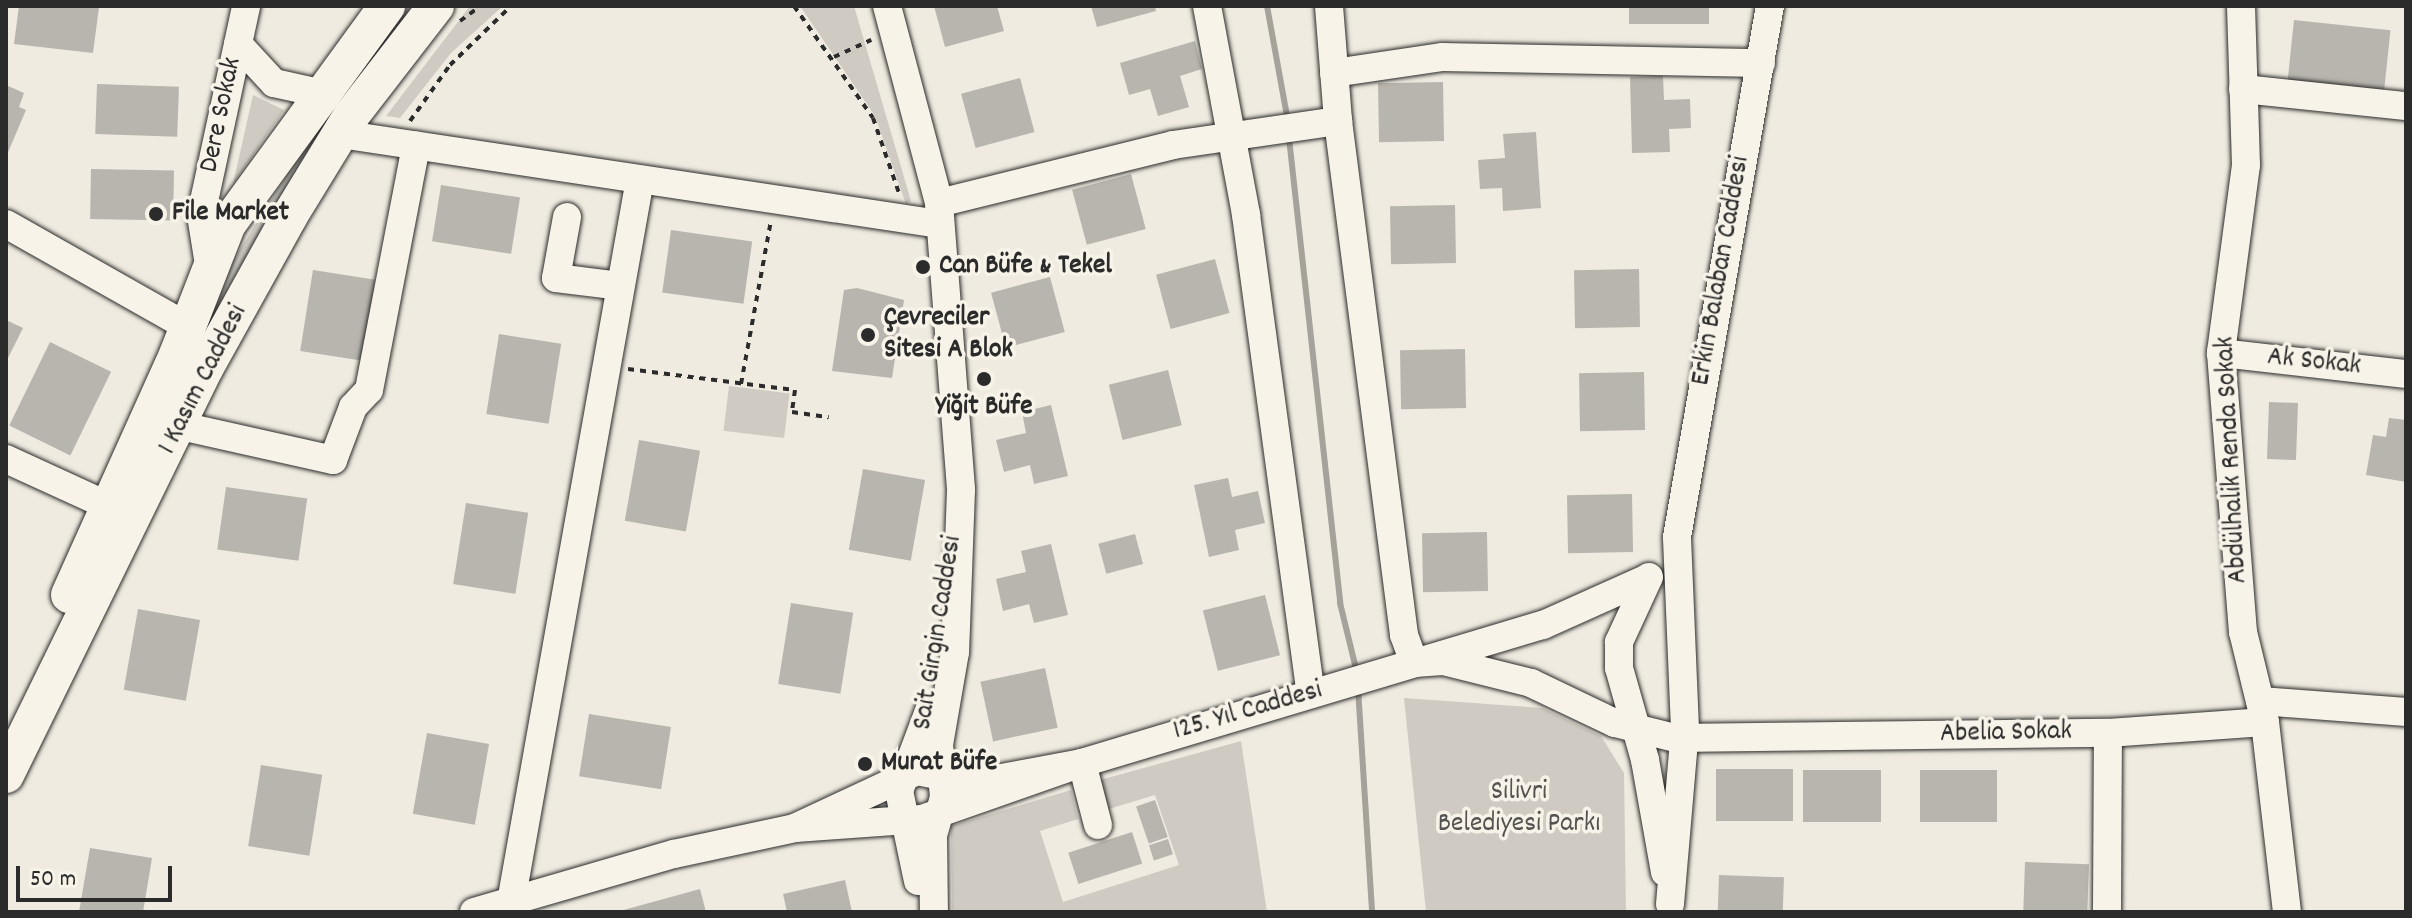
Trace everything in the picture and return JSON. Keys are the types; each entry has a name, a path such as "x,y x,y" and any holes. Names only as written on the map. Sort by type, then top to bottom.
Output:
{"main road":[{"name":"1 Kasım Caddesi","path":"6,775 181,426 191,349 210,271 228,224 319,93 387,6"},
{"name":"1 Kasım Caddesi","path":"6,728 111,507 191,349 340,134 444,21"}],"street":[{"name":"Dere Sokak","path":"210,271 201,215 246,6"},
{"name":"Sait Girgin Caddesi","path":"887,6 939,214 961,490 955,652 939,745 943,774 942,813 933,835 934,912"},
{"path":"1207,6 1234,137 1311,694"},
{"path":"1329,6 1338,121 1404,635 1414,663 1443,661 1531,683 1625,726 1684,739 1746,736"},
{"name":"Erkin Balaban Caddesi","path":"1670,908 1684,739 1677,537 1770,6"},
{"name":"Abdülhalik Renda Sokak","path":"2241,6 2246,165 2221,353 2243,632 2263,712 2287,912"},
{"path":"238,44 274,83 319,93"},
{"path":"1334,73 1443,57 1761,63"},
{"path":"2243,89 2406,106"},
{"path":"340,134 415,130 640,179 774,202 939,214 1173,145 1338,121"},
{"path":"181,426 333,460 353,407 369,390 415,130"},
{"path":"511,902 640,179"},
{"path":"567,217 556,278 620,286"},
{"path":"6,224 191,349"},
{"name":"Ak Sokak","path":"2221,353 2406,374"},
{"path":"6,459 111,507"},
{"name":"Sait Girgin Caddesi","path":"918,912 909,820 899,791 927,729 961,490"},
{"name":"Erkin Balaban Caddesi","path":"1670,908 1652,794 1625,726 1619,642 1648,578 1677,537"},
{"path":"1543,625 1648,578"},
{"path":"1543,625 1630,614 1664,629 1679,655"},
{"name":"125. Yıl Caddesi","path":"474,912 674,854 795,828 909,820 942,813 1082,763 1543,625"},
{"path":"1682,703 1689,721 1700,728 1746,736"},
{"name":"Abelia Sokak","path":"1746,736 2108,733 2263,712 2406,712"},
{"path":"2107,912 2108,733"},
{"path":"1082,763 1098,825"},
{"name":"125. Yıl Caddesi","path":"795,828 917,771 975,783 1082,763"}],"path":[{"path":"444,21 465,6"},
{"path":"397,122 415,130 450,65 511,6"},
{"path":"794,6 834,57 873,118 904,210"},
{"path":"869,28 878,53"},
{"path":"834,57 872,39"},
{"path":"741,384 774,202"},
{"path":"606,366 795,390 792,412 829,417"}],"green space":[{"path":"406,6 415,6 198,340 229,267 344,84"},
{"path":"470,6 503,6 451,53 400,118 386,116"},
{"path":"800,6 854,6 911,201 906,204 875,116"},
{"path":"253,95 284,110 233,184"},
{"path":"729,386 790,393 784,438 724,431"},
{"name":"Silivri Belediyesi Parkı","path":"1404,698 1542,708 1601,736 1624,773 1626,912 1426,912"},
{"path":"1241,741 1267,912 952,912 951,826 1071,790 1078,819 1040,831 1063,902 1179,865 1155,795 1102,811 1093,782"}],"building":[{"path":"19,6 99,7 93,53 14,44"},
{"path":"934,6 997,6 1004,31 945,47"},
{"path":"1091,6 1155,6 1156,11 1097,27"},
{"path":"1629,6 1709,6 1709,24 1629,24"},
{"path":"2294,20 2390,30 2384,94 2287,84"},
{"path":"1195,41 1202,69 1180,76 1189,107 1158,116 1150,89 1129,95 1120,63"},
{"path":"1663,76 1664,100 1690,99 1691,128 1669,129 1670,152 1632,153 1630,77"},
{"path":"1020,78 1034,132 976,148 961,94"},
{"path":"1443,82 1444,141 1379,142 1378,83"},
{"path":"97,84 179,87 177,137 95,134"},
{"path":"6,85 24,93 19,107 26,110 6,157"},
{"path":"1536,132 1541,208 1503,211 1502,188 1480,189 1478,160 1505,158 1503,134"},
{"path":"91,169 174,170 173,220 90,219"},
{"path":"1131,174 1146,229 1087,245 1072,190"},
{"path":"441,185 520,198 511,254 432,241"},
{"path":"1455,205 1456,263 1391,264 1390,206"},
{"path":"671,230 752,241 743,304 662,292"},
{"path":"1215,259 1229,313 1171,329 1156,275"},
{"path":"1639,269 1640,327 1575,328 1574,270"},
{"path":"313,270 375,280 362,361 300,351"},
{"path":"1050,277 1065,332 1006,348 991,293"},
{"name":"Çevreciler Sitesi A Blok","path":"857,288 904,300 892,378 832,371 844,290"},
{"path":"6,320 23,328 6,362"},
{"path":"499,334 561,344 549,424 486,414"},
{"path":"50,342 111,372 70,455 9,426"},
{"path":"1465,349 1466,408 1401,409 1400,350"},
{"path":"1168,370 1182,425 1123,440 1109,385"},
{"path":"1644,372 1645,430 1580,431 1579,373"},
{"path":"2269,402 2298,403 2296,460 2267,459"},
{"path":"1051,405 1068,476 1034,484 1030,465 1004,472 996,440 1026,433 1022,412"},
{"path":"2389,418 2406,420 2406,482 2366,475 2373,435 2386,437"},
{"path":"639,440 700,451 686,532 625,521"},
{"path":"863,469 925,480 911,561 849,550"},
{"path":"1228,478 1232,497 1258,491 1265,523 1235,530 1239,550 1209,557 1194,485"},
{"path":"226,487 307,498 298,561 217,549"},
{"path":"1632,494 1633,552 1568,553 1567,495"},
{"path":"466,503 528,513 515,594 453,584"},
{"path":"1487,532 1488,591 1423,592 1422,533"},
{"path":"1135,534 1143,564 1106,574 1098,544"},
{"path":"1051,544 1068,615 1034,623 1029,604 1003,611 996,579 1026,572 1021,551"},
{"path":"1265,595 1280,655 1218,671 1203,610"},
{"path":"791,603 853,613 840,694 778,684"},
{"path":"138,609 200,620 186,701 124,690"},
{"path":"1045,668 1058,728 993,741 980,682"},
{"path":"589,714 671,727 661,789 579,776"},
{"path":"427,733 489,744 475,825 413,814"},
{"path":"261,765 322,775 309,856 248,846"},
{"path":"1716,769 1793,769 1793,821 1716,821"},
{"path":"1803,770 1881,770 1881,822 1803,822"},
{"path":"1920,770 1997,770 1997,822 1920,822"},
{"path":"1155,800 1168,837 1149,843 1136,807"},
{"path":"1132,832 1142,863 1078,884 1068,853"},
{"path":"1168,839 1173,854 1154,860 1149,845"},
{"path":"90,848 152,858 143,912 79,912"},
{"path":"2025,862 2089,864 2087,912 2023,912"},
{"path":"1719,875 1784,877 1783,912 1718,912"},
{"path":"845,880 852,912 787,912 783,894"},
{"path":"700,889 706,912 620,912 620,911"}],"waterway":[{"path":"1267,6 1288,122"},
{"path":"1289,138 1340,603 1357,673"},
{"path":"1358,688 1372,912"}],"place":[{"name":"File Market","path":"156,214"},
{"name":"Can Büfe & Tekel","path":"923,267"},
{"name":"Çevreciler Sitesi A Blok","path":"868,335"},
{"name":"Yiğit Büfe","path":"984,379"},
{"name":"Murat Büfe","path":"865,764"}]}
